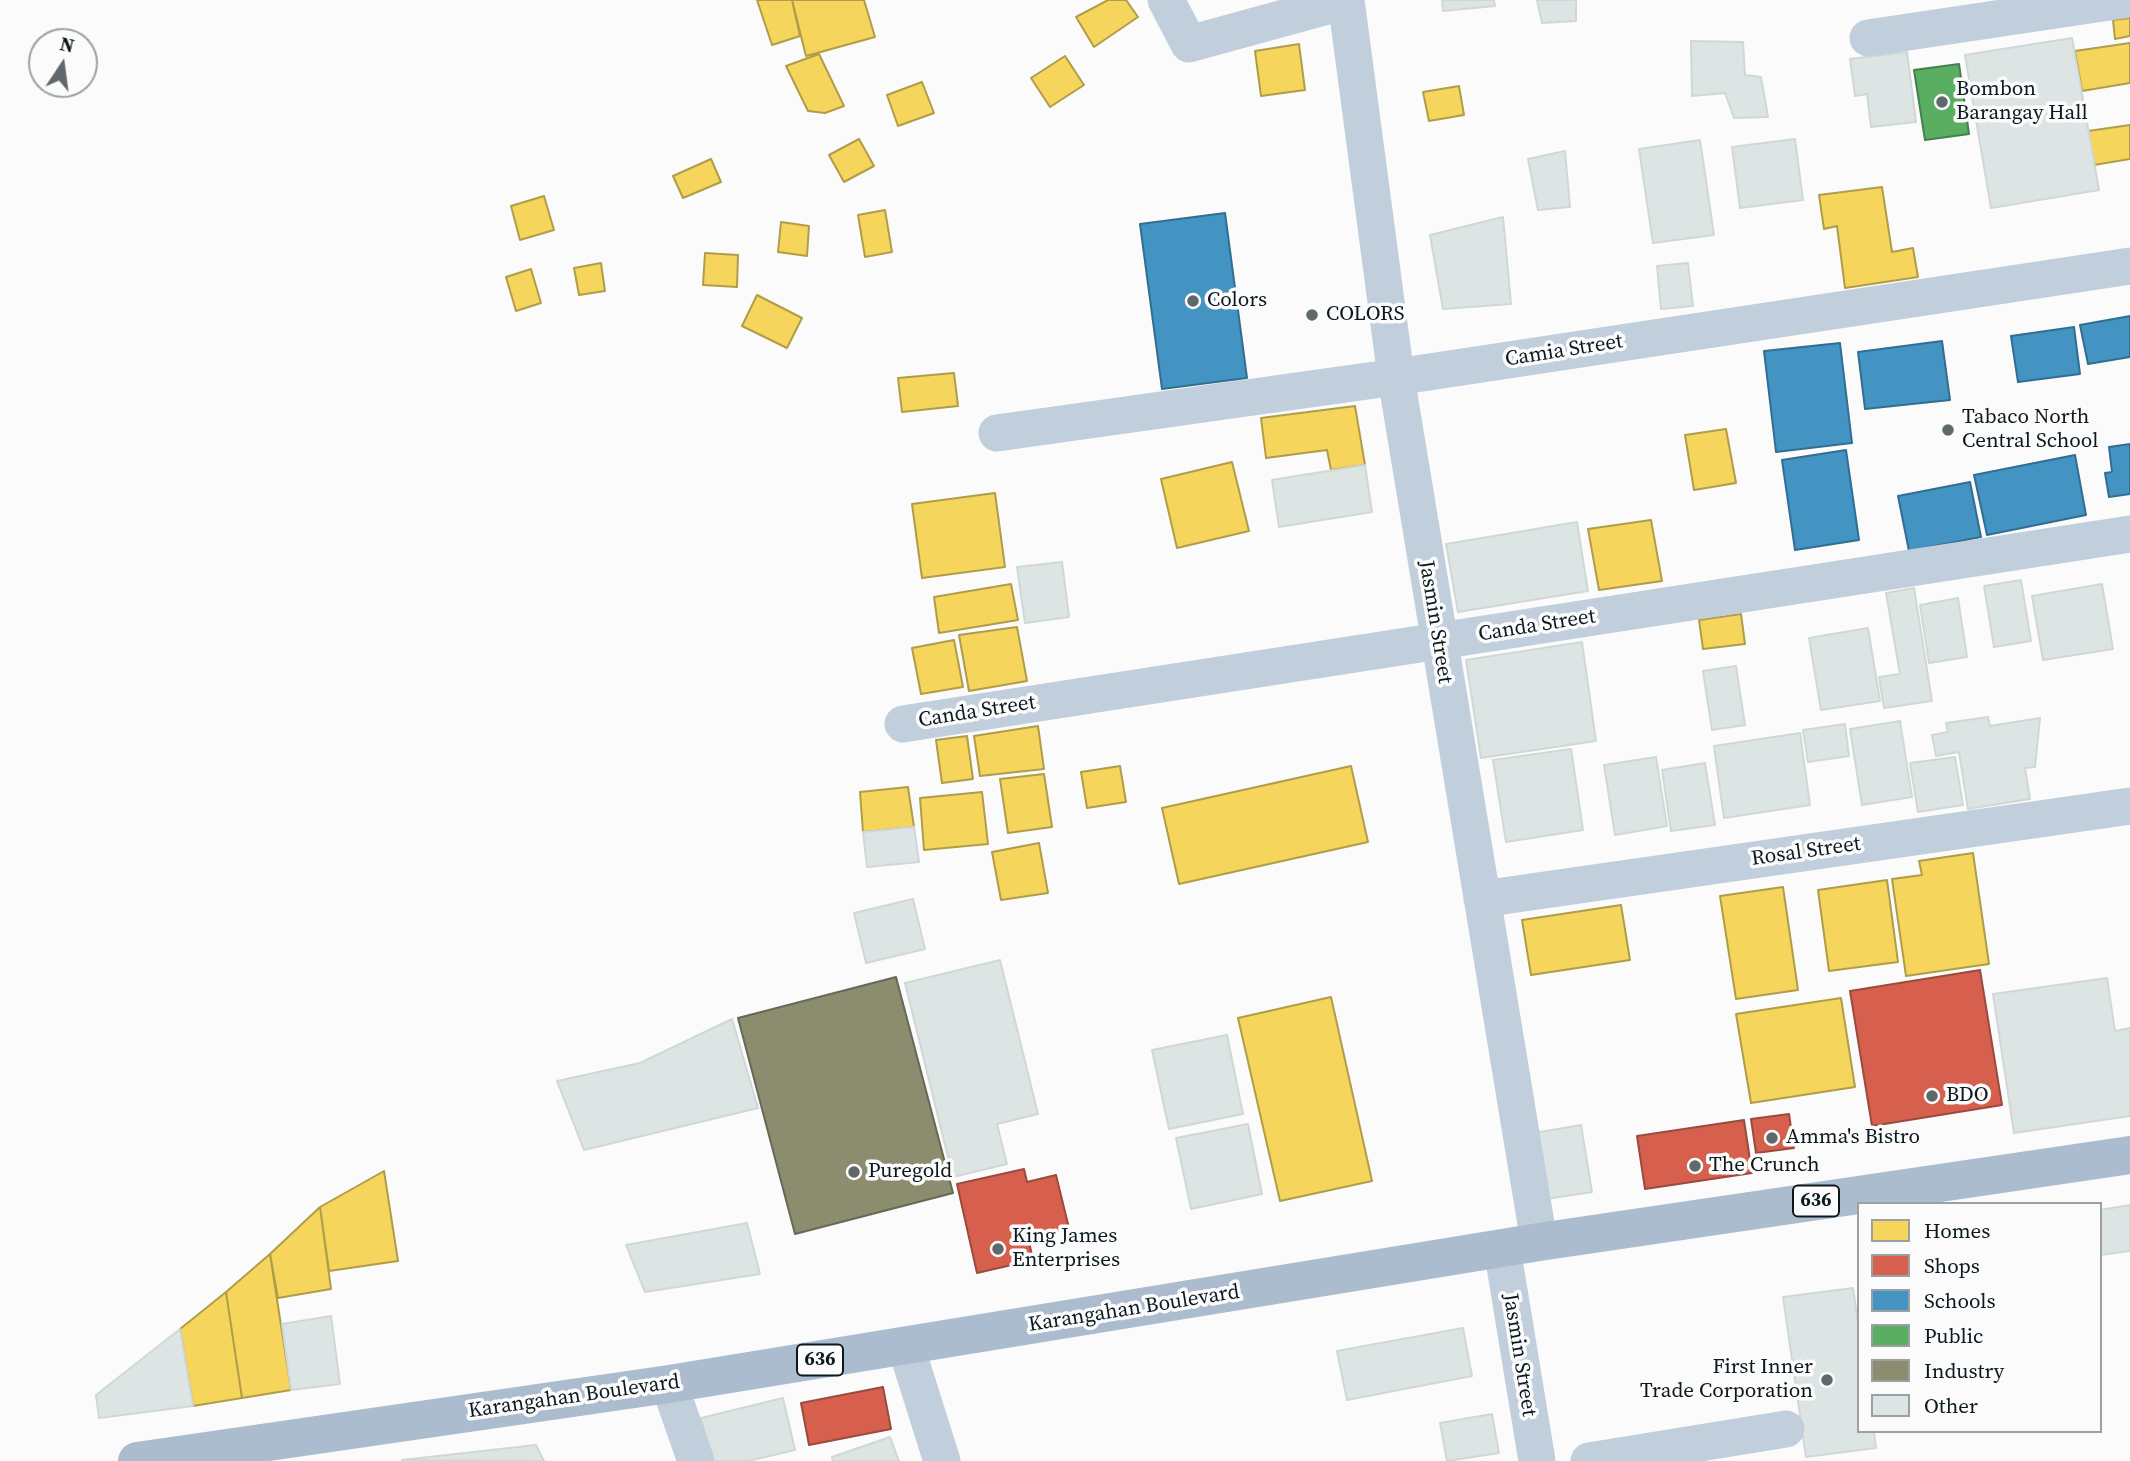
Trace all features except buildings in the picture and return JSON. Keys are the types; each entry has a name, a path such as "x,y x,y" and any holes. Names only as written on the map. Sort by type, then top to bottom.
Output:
{"main road":[{"name":"Karangahan Boulevard","path":"137,1461 223,1455 906,1347 1539,1242 2130,1155"}],"street":[{"path":"1166,0 1189,44 1346,0"},
{"name":"Jasmin Street","path":"1346,0 1396,377 1437,641 1539,1242"},
{"path":"1868,38 2123,0"},
{"name":"Camia Street","path":"997,433 1396,377 2130,266"},
{"name":"Canda Street","path":"903,724 2130,534"},
{"name":"Rosal Street","path":"1482,899 2130,806"},
{"name":"Jasmin Street","path":"1502,1248 1537,1461"},
{"path":"906,1347 942,1461"},
{"path":"668,1384 696,1461"},
{"path":"1589,1461 1786,1429"}],"place":[{"name":"Bombon Barangay Hall","path":"1942,102"},
{"name":"Colors","path":"1193,301"},
{"name":"COLORS","path":"1312,315"},
{"name":"Tabaco North Central School","path":"1948,430"},
{"name":"BDO","path":"1932,1096"},
{"name":"Amma's Bistro","path":"1772,1138"},
{"name":"The Crunch","path":"1695,1166"},
{"name":"Puregold","path":"854,1172"},
{"name":"King James Enterprises","path":"998,1249"},
{"name":"First Inner Trade Corporation","path":"1827,1380"}]}
